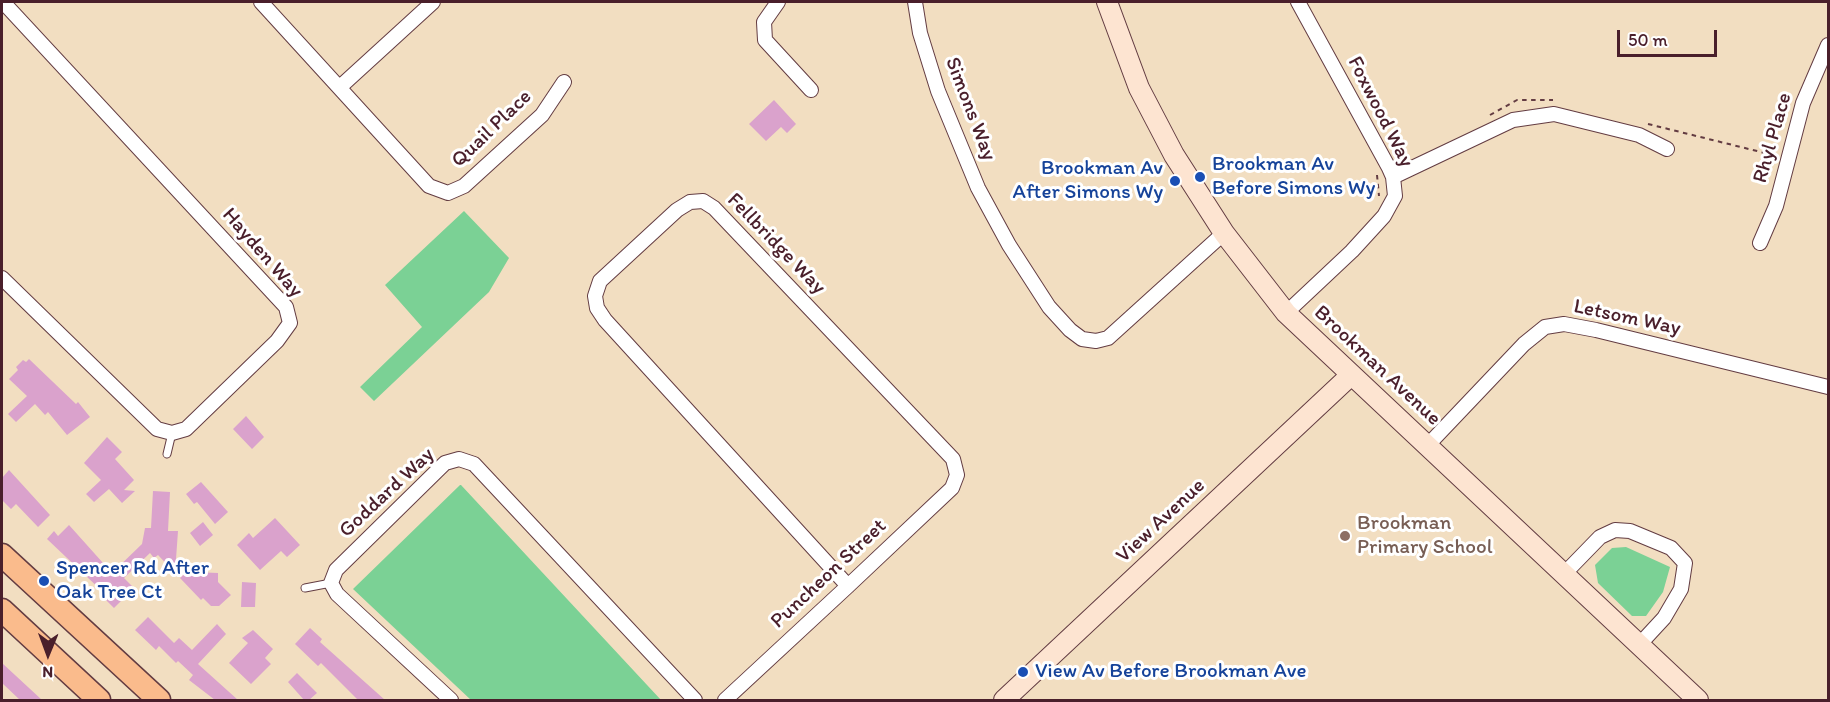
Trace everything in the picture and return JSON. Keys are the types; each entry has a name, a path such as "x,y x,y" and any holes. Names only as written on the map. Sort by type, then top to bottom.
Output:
{"main road":[{"path":"2,555 159,700"},
{"path":"2,610 99,700"}],"street":[{"name":"Hayden Way","path":"3,2 286,307 290,323 278,340 186,429 172,433"},
{"name":"Quail Place","path":"261,2 429,186 448,193 464,186 542,115 564,82"},
{"path":"340,87 433,2"},
{"path":"778,2 764,22 765,40 812,90"},
{"name":"Simons Way","path":"915,2 920,33 938,91 978,188 1009,245 1049,307 1076,335 1082,339 1096,341 1108,338 1224,233"},
{"name":"Brookman Avenue","path":"1107,2 1124,52 1158,126 1224,233 1286,313 1350,376 1565,573 1698,700"},
{"name":"Foxwood Way","path":"1286,313 1352,251 1384,216 1395,196 1391,173 1298,2"},
{"name":"Rhyl Place","path":"1760,243 1776,206 1803,103 1828,45"},
{"path":"1391,173 1513,120 1554,114 1639,135 1667,149"},
{"name":"Fellbridge Way","path":"848,586 605,320 597,308 595,296 600,281 676,210 690,202 703,201 714,208 953,459 957,475"},
{"path":"2,278 157,429 172,433"},
{"name":"Letsom Way","path":"1427,446 1524,344 1545,327 1564,324 1828,387"},
{"name":"View Avenue","path":"1004,700 1350,376"},
{"name":"Goddard Way","path":"331,583 336,570 445,463 459,459 474,464 695,700"},
{"name":"Puncheon Street","path":"725,700 952,488 957,475"},
{"path":"1565,573 1600,537 1615,530 1630,531 1671,548 1685,562 1681,589 1664,618 1639,645"},
{"path":"331,583 337,594 451,700"}],"lane":[{"path":"167,454 172,433"},
{"path":"305,588 331,583"}],"path":[{"path":"1487,116 1517,100 1560,101"},
{"path":"1640,122 1788,159"},
{"path":"1378,202 1377,175 1391,173"}],"green space":[{"path":"464,211 509,258 489,292 374,401 360,387 422,327 385,285"},
{"path":"460,485 661,700 471,700 353,589"},
{"path":"1626,547 1670,567 1663,592 1646,616 1632,616 1598,583 1595,565 1612,548"}],"building":[{"path":"774,100 796,124 787,133 781,127 766,141 749,124"},
{"path":"29,359 76,404 78,402 90,417 67,435 48,412 45,415 35,404 16,422 8,414 27,396 9,379 18,370 16,367 23,360 26,362"},
{"path":"246,416 264,437 252,449 233,429"},
{"path":"107,437 122,452 115,459 134,480 124,490 135,491 122,503 109,489 94,502 86,494 101,480 84,463"},
{"path":"9,470 50,515 38,527 16,504 11,509 2,500 2,478"},
{"path":"201,482 228,512 215,524 197,502 194,504 186,494"},
{"path":"153,491 170,492 168,531 178,531 175,573 158,555 154,558 150,553 124,578 134,588 114,608 103,597 105,594 47,539 54,531 58,536 69,525 112,573 142,544 145,528 151,528"},
{"path":"275,518 300,545 287,557 281,551 260,570 237,545 249,533 253,538"},
{"path":"203,522 213,535 200,546 190,533"},
{"path":"190,568 195,572 218,573 218,582 231,595 219,606 211,606 203,598 201,600 180,578"},
{"path":"242,582 256,583 255,607 241,607"},
{"path":"148,617 174,643 179,638 192,650 217,624 226,634 198,664 238,700 215,700 189,680 193,675 178,661 176,663 159,646 156,650 135,630"},
{"path":"310,628 322,639 320,642 385,700 358,700 321,663 318,666 295,644"},
{"path":"253,630 273,649 265,658 271,664 251,684 229,663 248,643 242,638"},
{"path":"2,663 42,700 20,700 2,683"},
{"path":"297,673 317,693 309,700 304,700 288,682"}],"place":[{"name":"Brookman Av Before Simons Wy","path":"1200,177"},
{"name":"Brookman Av After Simons Wy","path":"1175,181"},
{"name":"Brookman Primary School","path":"1345,536"},
{"name":"Spencer Rd After Oak Tree Ct","path":"44,581"},
{"name":"View Av Before Brookman Ave","path":"1023,672"}]}
